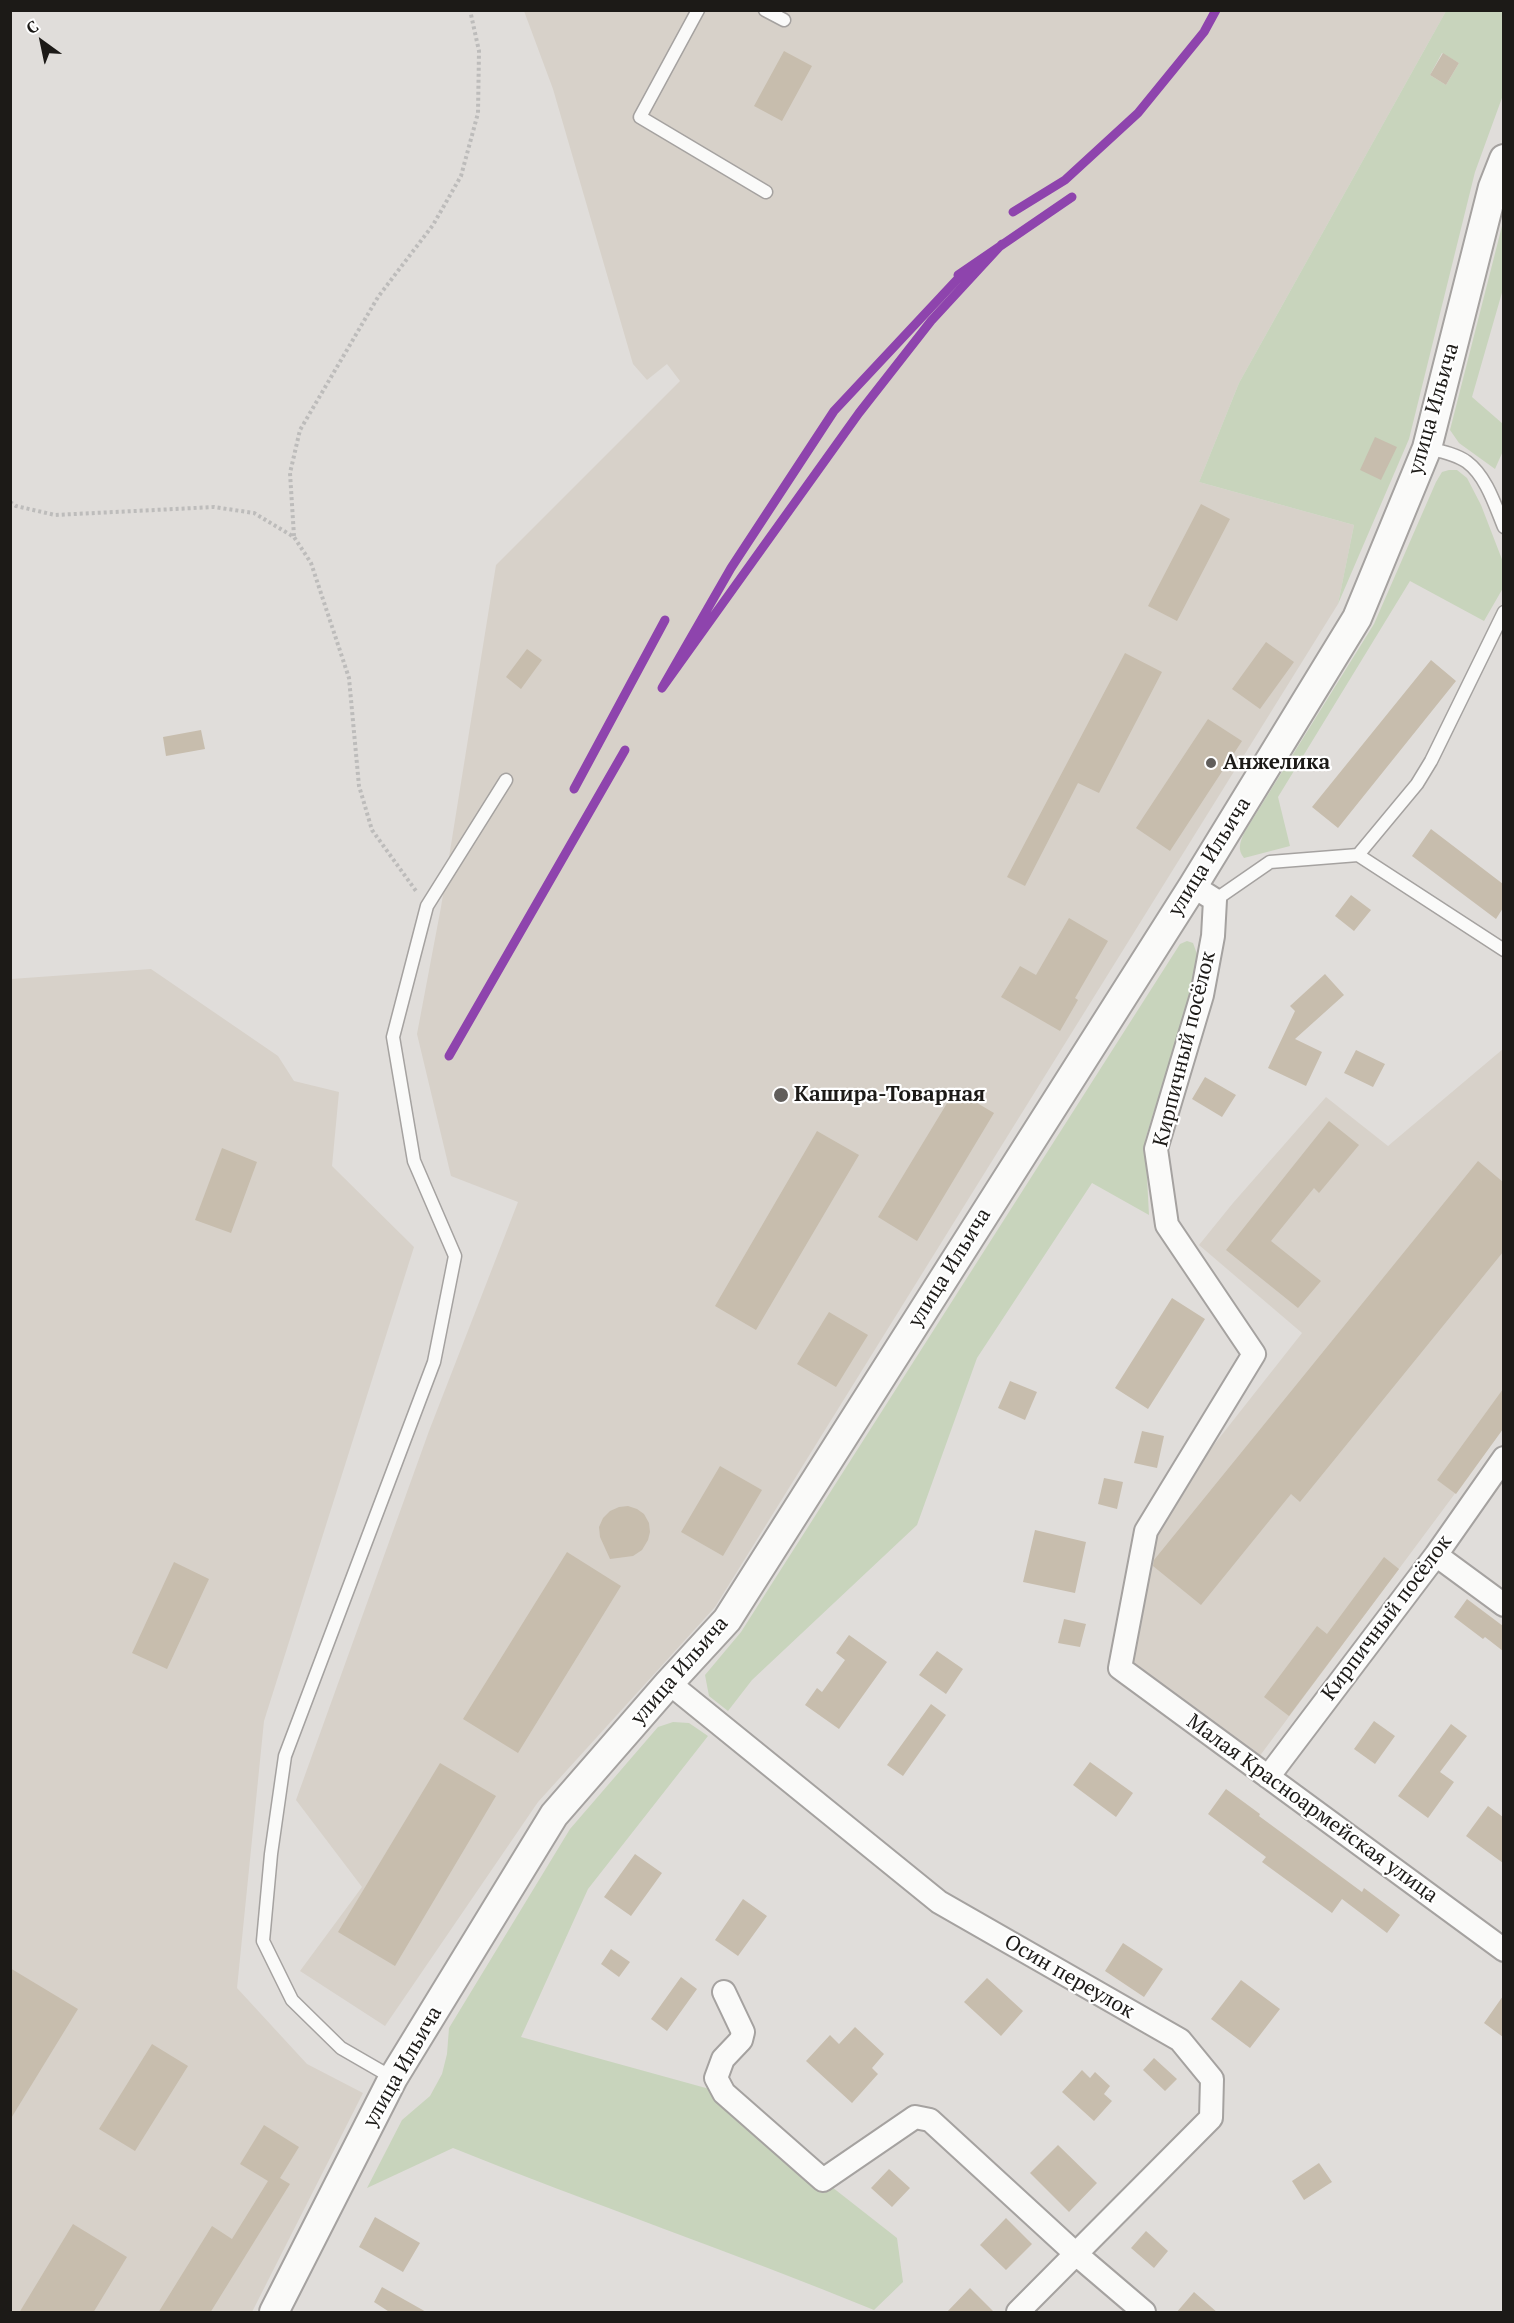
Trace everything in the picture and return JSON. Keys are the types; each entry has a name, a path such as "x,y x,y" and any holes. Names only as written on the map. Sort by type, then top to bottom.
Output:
{"street":[{"name":"улица Ильича","path":"274,2313 393,2078 554,1815 727,1620 1204,893 1357,618 1427,448 1493,187 1503,159"},
{"name":"Кирпичный посёлок","path":"1120,1668 1146,1531 1254,1354 1167,1225 1156,1149 1202,995 1213,936 1204,893"},
{"name":"Кирпичный посёлок","path":"1268,1777 1436,1555 1503,1458"},
{"path":"1436,1555 1503,1605"},
{"name":"Малая Красноармейская улица","path":"1120,1668 1503,1950"},
{"name":"Осин переулок","path":"669,1683 939,1902 1180,2040 1212,2079 1211,2118 1018,2313"},
{"path":"724,1992 743,2032 741,2040 723,2059 716,2078 724,2093 823,2180 915,2117 930,2120 1144,2313"}],"lane":[{"path":"698,10 640,117 766,192"},
{"path":"765,10 784,20"},
{"path":"1427,448 1467,461 1477,472 1492,498 1503,526"},
{"path":"1358,855 1417,784 1431,761 1503,612"},
{"path":"393,2078 341,2048 292,2000 263,1941 271,1854 285,1756 434,1362 454,1256 414,1161 393,1037 427,906 506,780"},
{"path":"1204,893 1270,862 1358,855 1503,950"}],"path":[{"path":"294,537 290,473 300,429 378,297 433,225 461,176 478,113 479,51 471,10"},
{"path":"10,502 16,506 56,515 214,507 254,513 294,537 311,563 350,678 359,786 372,830 427,906"}],"shaded area":[{"path":"524,11 1446,11 1239,383 1199,482 1354,525 1338,604 715,1607 538,1802 385,2026 300,1971 362,1887 296,1800 429,1431 518,1202 451,1176 417,1034 441,907 496,565 680,381 667,364 647,380 633,364 553,89"},
{"path":"151,969 278,1056 294,1081 339,1092 332,1166 414,1247 264,1721 237,1988 307,2064 363,2093 252,2312 11,2312 11,979"},
{"path":"1503,1049 1503,1429 1253,1765 1120,1668 1146,1531 1302,1333 1199,1245 1326,1097 1388,1146"}],"green space":[{"path":"1446,11 1503,11 1503,95 1475,172 1409,439 1338,604 1354,525 1199,482 1239,383","holes":["1442,53 1459,63 1446,85 1430,75"]},
{"path":"1503,222 1503,289 1472,397 1503,424 1503,451 1495,469 1459,443 1450,430"},
{"path":"1457,470 1467,478 1481,505 1503,562 1503,588 1484,621 1410,581 1278,797 1290,846 1244,858 1240,843 1244,833 1374,624 1436,482 1442,472"},
{"path":"1187,941 1193,943 1197,954 1190,997 1145,1140 1149,1215 1092,1183 977,1358 917,1525 752,1680 728,1711 709,1696 705,1675 741,1632 1180,944"},
{"path":"673,1722 689,1723 708,1736 588,1889 521,2037 724,2093 823,2180 897,2238 903,2282 874,2310 453,2148 367,2188 402,2120 430,2096 442,2074 447,2054 449,2028 570,1829 658,1727"}],"building":[{"path":"784,51 812,66 782,121 754,106"},
{"path":"1443,53 1459,63 1446,85 1430,75"},
{"path":"1375,437 1397,447 1381,480 1360,470"},
{"path":"1201,504 1230,519 1177,621 1148,606"},
{"path":"1266,642 1294,662 1260,709 1232,689"},
{"path":"527,649 542,660 521,689 506,677"},
{"path":"1125,653 1162,672 1099,793 1078,783 1025,886 1007,877"},
{"path":"1431,660 1456,681 1338,828 1312,807"},
{"path":"1208,719 1242,741 1170,851 1136,828"},
{"path":"201,730 205,749 166,756 163,737"},
{"path":"1431,829 1503,884 1503,908 1496,919 1412,856"},
{"path":"1351,895 1371,910 1354,931 1335,916"},
{"path":"1069,918 1108,941 1075,998 1078,1000 1060,1031 1001,997 1020,966 1036,975"},
{"path":"1325,974 1344,995 1295,1039 1322,1052 1306,1086 1268,1068 1295,1011 1290,1006"},
{"path":"1356,1050 1385,1064 1373,1087 1344,1073"},
{"path":"1205,1077 1236,1095 1222,1117 1192,1099"},
{"path":"955,1090 994,1113 917,1241 878,1217"},
{"path":"1329,1121 1359,1145 1319,1193 1314,1188 1271,1241 1321,1281 1298,1308 1226,1250"},
{"path":"817,1131 859,1155 756,1330 715,1306"},
{"path":"222,1148 257,1162 231,1233 195,1220"},
{"path":"1478,1161 1503,1182 1503,1252 1300,1502 1291,1494 1201,1605 1153,1566 1154,1560"},
{"path":"1172,1298 1205,1319 1148,1409 1115,1388"},
{"path":"829,1312 868,1335 836,1387 797,1364"},
{"path":"1010,1381 1037,1392 1025,1420 998,1408"},
{"path":"1503,1389 1503,1429 1456,1494 1437,1480"},
{"path":"1142,1431 1164,1436 1157,1468 1134,1463"},
{"path":"720,1466 762,1490 723,1556 681,1532"},
{"path":"1104,1478 1123,1482 1117,1509 1098,1504"},
{"path":"628,1506 644,1514 649,1523 648,1540 642,1550 633,1556 610,1559 600,1537 599,1527 603,1518 610,1511"},
{"path":"1035,1530 1086,1542 1075,1593 1023,1582"},
{"path":"567,1552 621,1586 518,1753 463,1719"},
{"path":"1384,1557 1399,1569 1289,1716 1264,1697 1317,1626 1327,1634"},
{"path":"174,1562 209,1579 167,1669 132,1653"},
{"path":"1467,1599 1503,1626 1503,1651 1454,1617"},
{"path":"1064,1619 1086,1624 1080,1647 1058,1643"},
{"path":"849,1635 887,1662 839,1729 805,1705 817,1688 822,1692 845,1660 836,1653"},
{"path":"937,1651 963,1669 946,1694 919,1675"},
{"path":"931,1704 946,1715 903,1776 887,1765"},
{"path":"1374,1721 1395,1736 1375,1764 1354,1749"},
{"path":"1451,1724 1467,1736 1440,1772 1454,1782 1428,1818 1398,1796"},
{"path":"1090,1762 1133,1793 1116,1817 1073,1785"},
{"path":"440,1763 496,1796 395,1966 338,1932"},
{"path":"1226,1789 1362,1892 1364,1888 1400,1915 1387,1933 1342,1899 1332,1913 1262,1862 1266,1857 1208,1814"},
{"path":"1488,1806 1503,1817 1503,1863 1466,1836"},
{"path":"635,1854 662,1873 631,1916 604,1897"},
{"path":"743,1899 767,1916 738,1956 715,1940"},
{"path":"1123,1943 1163,1969 1144,1997 1105,1971"},
{"path":"611,1949 630,1962 619,1977 601,1964"},
{"path":"10,1968 78,2009 10,2120"},
{"path":"681,1977 697,1989 667,2031 651,2019"},
{"path":"987,1978 1023,2011 1001,2036 964,2002"},
{"path":"1241,1980 1280,2009 1250,2048 1211,2019"},
{"path":"1503,1996 1503,2037 1484,2023"},
{"path":"855,2027 884,2054 872,2068 878,2074 852,2103 806,2061 830,2035 839,2044"},
{"path":"152,2044 188,2066 135,2151 99,2129"},
{"path":"1154,2058 1177,2079 1165,2091 1143,2070"},
{"path":"1082,2070 1090,2078 1095,2072 1110,2086 1104,2094 1112,2101 1094,2121 1062,2092"},
{"path":"264,2125 299,2147 280,2178 290,2184 210,2313 158,2313 212,2226 232,2239 268,2181 240,2164"},
{"path":"1058,2145 1097,2183 1069,2212 1030,2173"},
{"path":"1319,2163 1332,2182 1304,2200 1292,2181"},
{"path":"889,2169 910,2188 892,2207 871,2188"},
{"path":"375,2217 420,2243 403,2272 359,2247"},
{"path":"1006,2218 1032,2244 1006,2270 980,2245"},
{"path":"73,2224 127,2257 93,2313 19,2313"},
{"path":"1146,2231 1168,2251 1154,2268 1131,2248"},
{"path":"382,2287 428,2313 391,2313 374,2302"},
{"path":"970,2288 995,2313 946,2313"},
{"path":"1194,2292 1218,2313 1176,2313"}],"transit line":[{"path":"1013,212 1065,180 1138,113 1204,32 1216,10"},
{"path":"958,275 1072,197"},
{"path":"966,270 834,411 731,568 662,688 859,413 931,321 1002,244"},
{"path":"574,789 665,620"},
{"path":"449,1056 625,750"}],"place":[{"name":"Анжелика","path":"1211,763"},
{"name":"Кашира-Товарная","path":"781,1095"}]}
